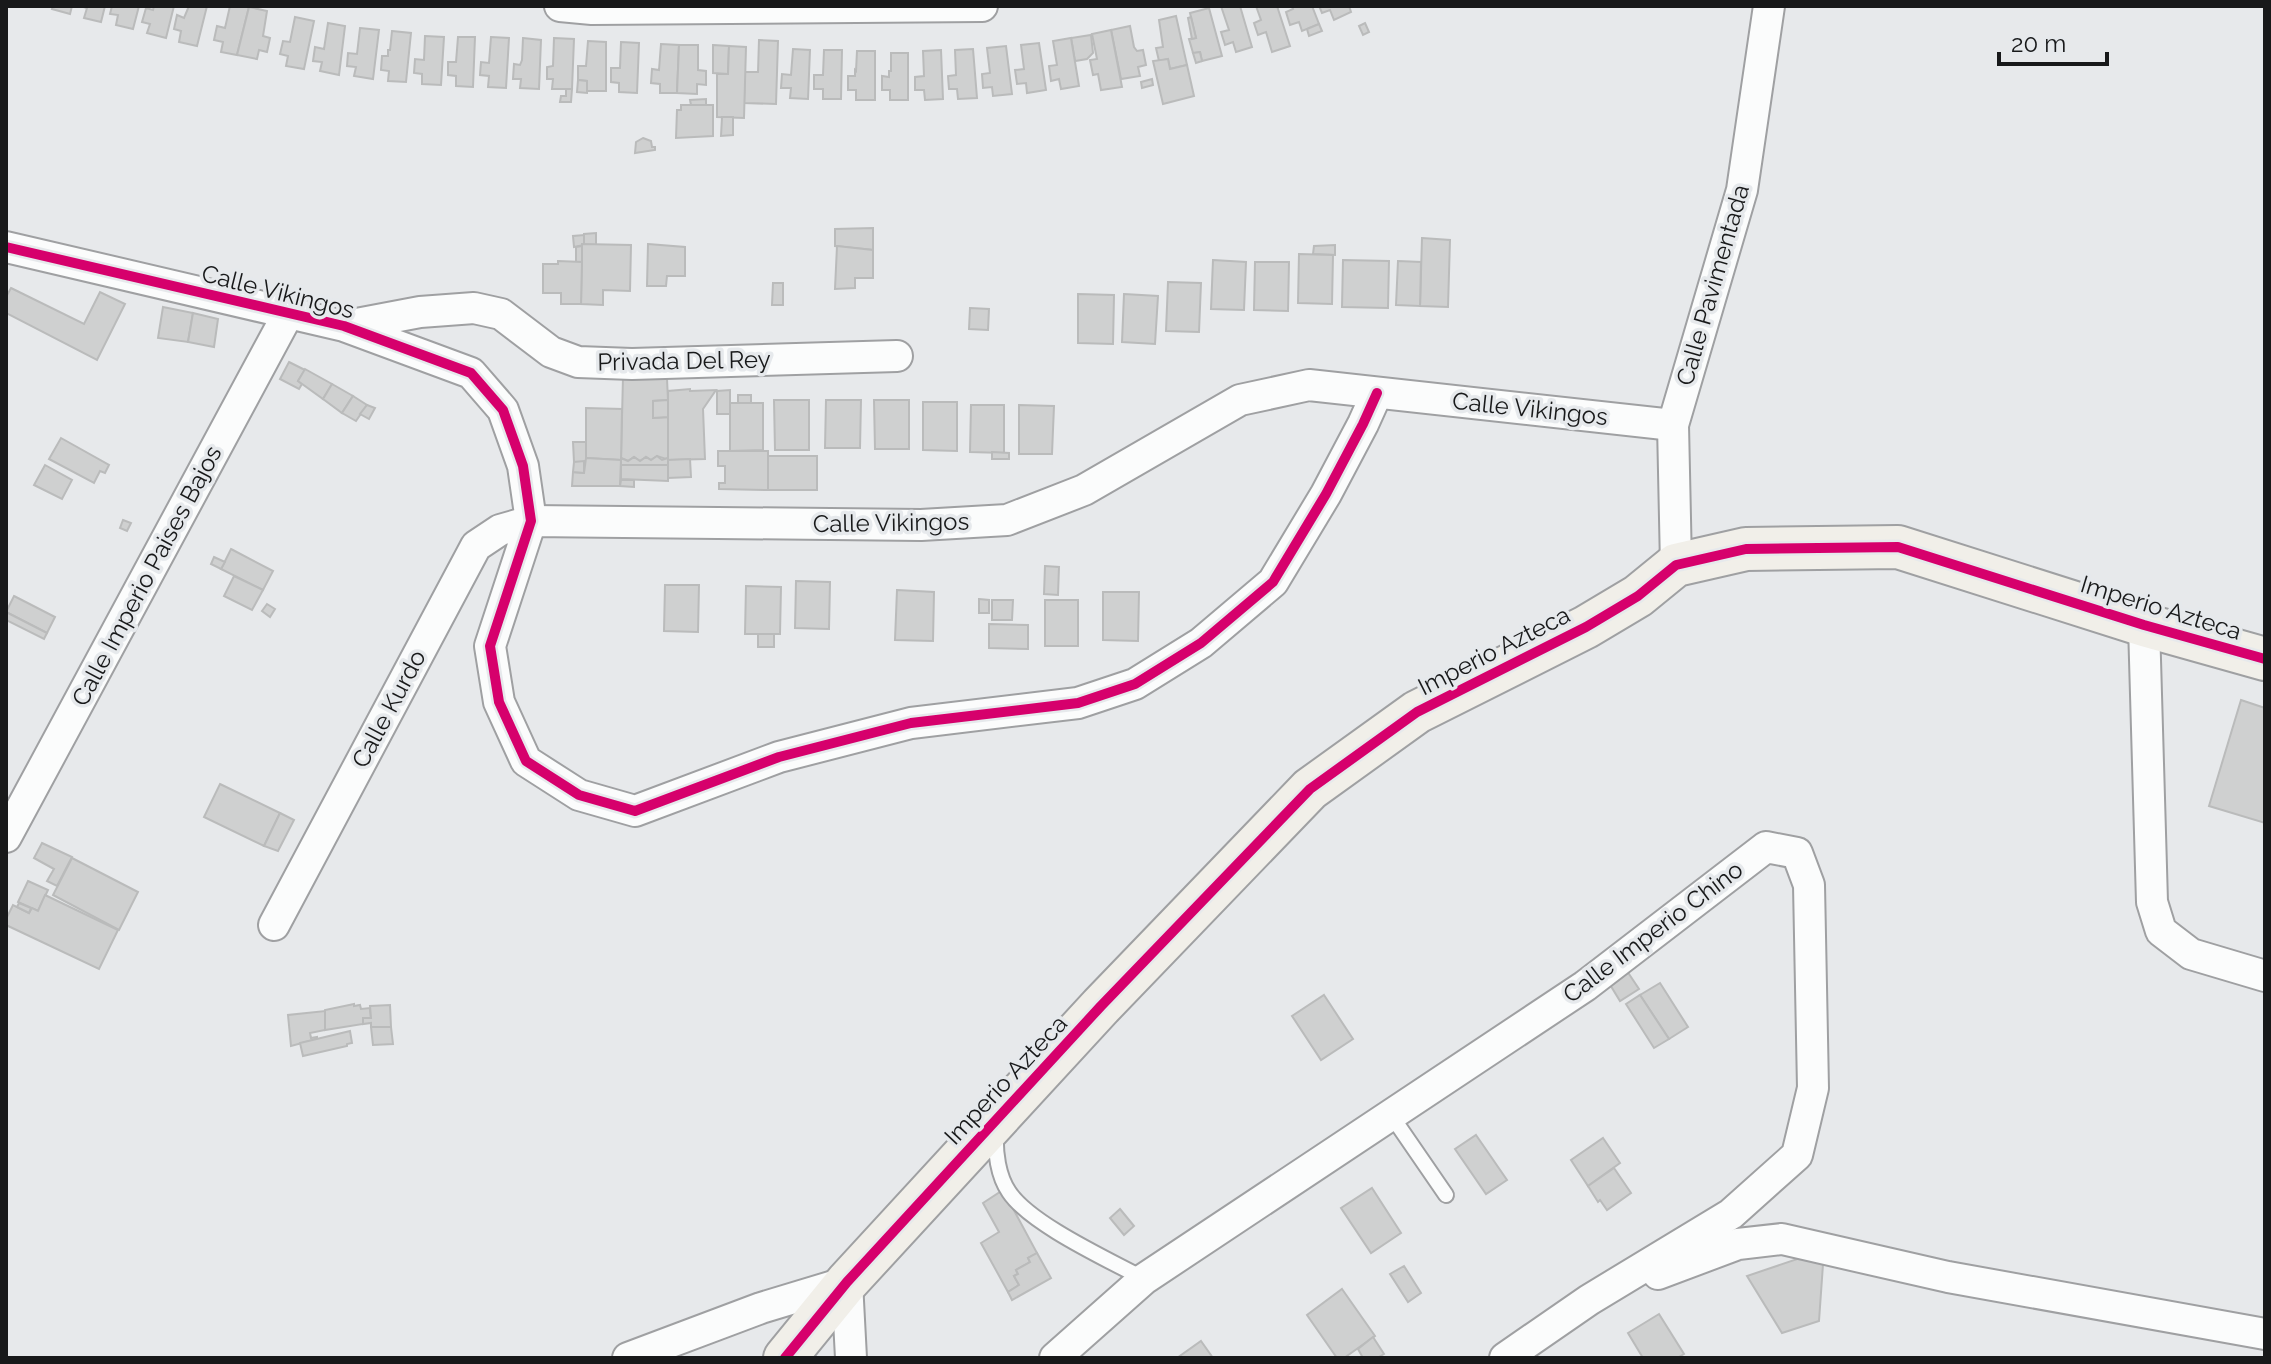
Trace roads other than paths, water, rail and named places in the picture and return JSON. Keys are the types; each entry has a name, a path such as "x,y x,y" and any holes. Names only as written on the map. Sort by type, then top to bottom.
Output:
{"street":[{"path":"560,6 592,9 982,6"},
{"name":"Calle Pavimentada","path":"1676,565 1673,425 1742,190 1769,6"},
{"name":"Calle Vikingos","path":"6,247 344,326 471,373 503,410 523,466 531,521 921,525 1007,520 1084,490 1240,400 1309,385 1673,425"},
{"name":"Privada Del Rey","path":"344,326 420,312 474,308 501,314 551,352 578,362 632,364 897,356"},
{"name":"Calle Imperio Paises Bajos","path":"6,837 288,314"},
{"path":"531,521 490,646 499,702 526,761 579,795 635,811 779,757 911,723 1078,703 1135,684 1201,643 1273,582 1326,494 1377,393"},
{"name":"Calle Kurdo","path":"274,925 476,546 500,530 531,521"},
{"name":"Imperio Azteca","path":"785,1358 847,1282 997,1119 1310,789 1417,712 1586,627 1638,596 1676,565 1746,549 1898,547 2144,625 2265,659"},
{"path":"2144,625 2152,902 2161,931 2191,954 2265,976"},
{"name":"Calle Imperio Chino","path":"1055,1358 1144,1279 1585,986 1766,847 1797,853 1809,885 1813,1088 1797,1155 1731,1214 1589,1300"},
{"path":"1505,1358 1589,1300 1738,1244 1782,1239 1948,1277 2265,1334"},
{"path":"628,1358 761,1308 847,1282 851,1358"}],"lane":[{"path":"1391,1115 1446,1195"},
{"path":"997,1119 995,1154 1009,1192 1039,1221 1144,1279"}]}
